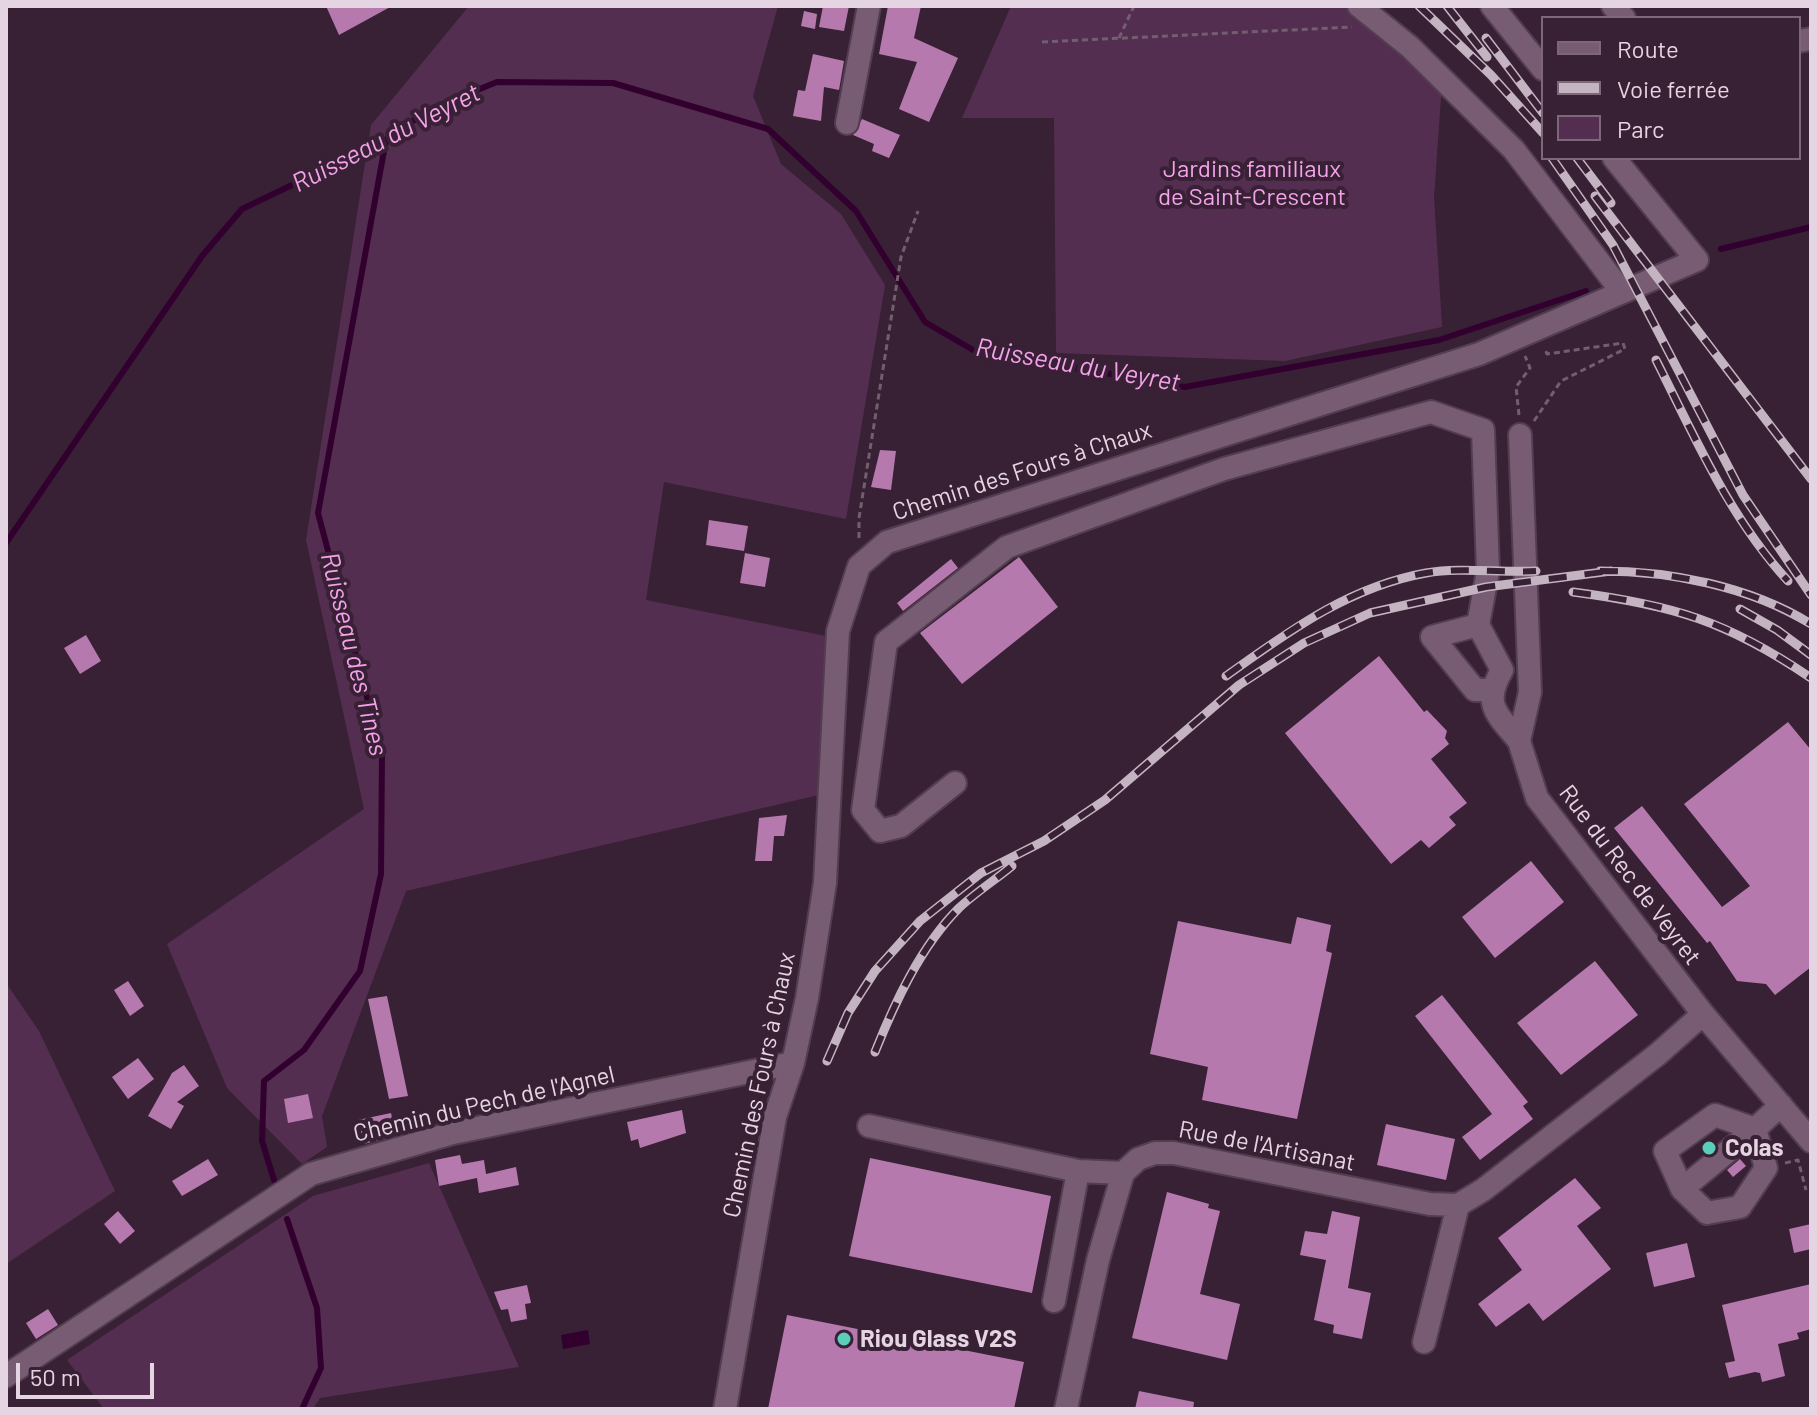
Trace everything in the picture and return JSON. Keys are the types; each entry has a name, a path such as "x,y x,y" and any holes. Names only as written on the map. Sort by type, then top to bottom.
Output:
{"street":[{"path":"847,123 869,6"},
{"path":"1359,6 1384,25 1514,150 1622,292"},
{"path":"1492,6 1541,67"},
{"name":"Chemin des Fours à Chaux","path":"725,1409 775,1117 793,1063 825,883 838,631 859,566 887,542 1479,354 1697,260 1616,160"},
{"path":"955,783 901,826 880,831 863,810 886,642 1007,547 1224,469 1431,412 1483,430 1488,571 1478,625 1502,670 1490,690 1493,709 1519,741"},
{"path":"1519,741 1530,692 1520,435"},
{"path":"1478,625 1432,637 1475,690 1490,690"},
{"name":"Rue du Rec de Veyret","path":"1519,741 1537,798 1703,1014 1811,1141"},
{"path":"1424,1342 1458,1205 1521,1161 1658,1054 1703,1014"},
{"name":"Chemin du Pech de l'Agnel","path":"6,1376 311,1174 453,1133 793,1063"},
{"path":"1682,1189 1781,1105"},
{"path":"1715,1115 1755,1129 1766,1168 1740,1207 1707,1213 1682,1189 1665,1151 1715,1115"},
{"path":"869,1126 1078,1171 1123,1173 1098,1260 1066,1409"},
{"name":"Rue de l'Artisanat","path":"1123,1173 1138,1159 1155,1153 1174,1153 1430,1204 1458,1205"},
{"path":"1054,1301 1078,1171"}],"path":[{"path":"1119,38 1134,6"},
{"path":"1042,42 1384,25"},
{"path":"859,566 859,518 901,257 918,211"},
{"path":"1520,435 1561,381 1625,349 1623,343 1547,354 1543,346"},
{"path":"1520,435 1516,387 1530,368 1527,361"},
{"path":"1766,1168 1798,1160 1806,1190"}],"green space":[{"path":"469,6 778,6 753,96 781,164 841,214 885,285 846,519 664,482 646,600 826,636 823,794 406,891 322,1116 327,1147 302,1164 227,1088 167,944 364,809 306,540 371,125"},
{"name":"Jardins familiaux de Saint-Crescent","path":"1011,6 1344,6 1442,84 1434,197 1442,327 1285,361 1056,353 1054,118 962,118"},
{"path":"6,983 39,1031 115,1191 6,1264"},
{"path":"429,1163 519,1367 320,1398 313,1409 104,1409 67,1360 313,1196"}],"shaded area":[{"path":"588,1330 590,1344 563,1349 561,1335"}],"building":[{"path":"326,6 392,6 339,35"},
{"path":"823,6 849,6 844,31 819,27"},
{"path":"888,6 921,6 914,38 958,58 929,122 899,109 917,62 879,54"},
{"path":"804,11 817,14 815,29 801,26"},
{"path":"813,54 844,61 839,90 824,87 821,121 793,116 798,90 805,91"},
{"path":"862,119 900,135 889,158 872,151 874,144 853,135"},
{"path":"880,450 896,451 891,490 871,487"},
{"path":"709,520 748,526 744,551 706,545"},
{"path":"745,553 770,558 765,587 740,583"},
{"path":"1019,557 1058,607 962,684 920,633"},
{"path":"951,559 958,568 903,611 897,603"},
{"path":"86,635 101,661 80,674 64,648"},
{"path":"1379,656 1424,712 1427,710 1447,731 1445,738 1449,744 1431,759 1467,803 1449,817 1456,825 1429,848 1421,840 1391,864 1285,733"},
{"path":"1788,722 1811,750 1811,967 1775,995 1766,984 1737,981 1710,941 1707,943 1614,828 1642,806 1722,907 1750,886 1684,804"},
{"path":"787,815 784,836 774,836 772,861 755,861 759,818"},
{"path":"1531,861 1564,902 1495,958 1462,917"},
{"path":"1297,917 1331,925 1326,951 1332,953 1297,1119 1202,1100 1208,1067 1150,1054 1178,921 1291,944"},
{"path":"1595,961 1638,1015 1561,1075 1517,1023"},
{"path":"128,981 144,1006 130,1016 114,990"},
{"path":"1442,995 1528,1102 1523,1106 1533,1119 1480,1160 1462,1137 1492,1114 1415,1016"},
{"path":"387,996 408,1096 389,1099 368,999"},
{"path":"138,1058 154,1079 128,1099 112,1077"},
{"path":"184,1065 199,1086 177,1102 184,1106 171,1129 148,1116 172,1073"},
{"path":"308,1094 313,1118 288,1123 284,1099"},
{"path":"682,1110 686,1133 640,1148 638,1139 631,1141 627,1122"},
{"path":"391,1113 396,1135 364,1144 358,1120"},
{"path":"1386,1124 1455,1139 1446,1180 1377,1165"},
{"path":"460,1155 462,1164 484,1160 486,1174 516,1167 519,1185 479,1193 477,1178 439,1186 435,1160"},
{"path":"870,1158 1051,1196 1032,1293 849,1256"},
{"path":"208,1159 218,1175 182,1196 172,1181"},
{"path":"1740,1159 1746,1166 1733,1177 1727,1170"},
{"path":"1575,1178 1601,1208 1577,1226 1611,1269 1543,1321 1529,1303 1496,1327 1478,1304 1522,1270 1498,1238"},
{"path":"1167,1192 1209,1204 1208,1208 1220,1211 1200,1294 1240,1304 1227,1360 1132,1338"},
{"path":"118,1211 135,1231 120,1244 104,1224"},
{"path":"1332,1211 1360,1217 1348,1288 1371,1293 1362,1339 1333,1333 1334,1325 1314,1320 1326,1260 1300,1255 1305,1231 1327,1234"},
{"path":"1811,1224 1811,1249 1794,1253 1789,1229"},
{"path":"1687,1243 1695,1277 1654,1287 1646,1253"},
{"path":"1811,1284 1811,1329 1797,1333 1799,1339 1778,1344 1785,1376 1762,1382 1760,1373 1755,1372 1729,1378 1725,1363 1735,1361 1722,1305"},
{"path":"527,1285 531,1303 525,1304 527,1319 511,1322 508,1309 501,1310 494,1292"},
{"path":"48,1309 58,1325 36,1339 26,1323"},
{"name":"Riou Glass V2S","path":"787,1315 1024,1362 1014,1409 768,1409"},
{"path":"1139,1391 1194,1402 1193,1409 1135,1409"}],"waterway":[{"name":"Ruisseau du Veyret","path":"6,543 202,256 242,209 386,140 428,110 497,82 613,83 768,129 856,211 925,322 973,350 1185,387 1439,340 1586,291"},
{"name":"Ruisseau des Tines","path":"274,1180 262,1141 264,1081 304,1050 360,971 381,874 382,754 318,513 386,140"},
{"name":"Ruisseau du Veyret","path":"1721,249 1811,227"},
{"name":"Ruisseau des Tines","path":"287,1219 317,1308 321,1368 302,1409"}],"railway":[{"path":"1419,6 1491,75 1541,131"},
{"path":"1447,6 1487,57"},
{"path":"1486,38 1541,110"},
{"path":"1553,160 1613,245 1743,495 1811,595"},
{"path":"1579,160 1611,203"},
{"path":"1595,196 1811,479"},
{"path":"1656,360 1731,503 1788,581"},
{"path":"1226,676 1320,613 1371,589 1439,571 1536,571"},
{"path":"1600,571 1654,574 1709,583 1762,600 1811,624"},
{"path":"827,1061 848,1013 875,971 920,921 981,873 1044,841 1105,800 1239,685 1304,643 1370,613 1486,587 1611,571"},
{"path":"1573,592 1641,603 1698,618 1752,642 1811,678"},
{"path":"1740,609 1777,630 1811,655"},
{"path":"875,1052 900,994 945,923 1012,866"}],"place":[{"name":"Colas","path":"1709,1148"},
{"name":"Riou Glass V2S","path":"844,1339"}]}
